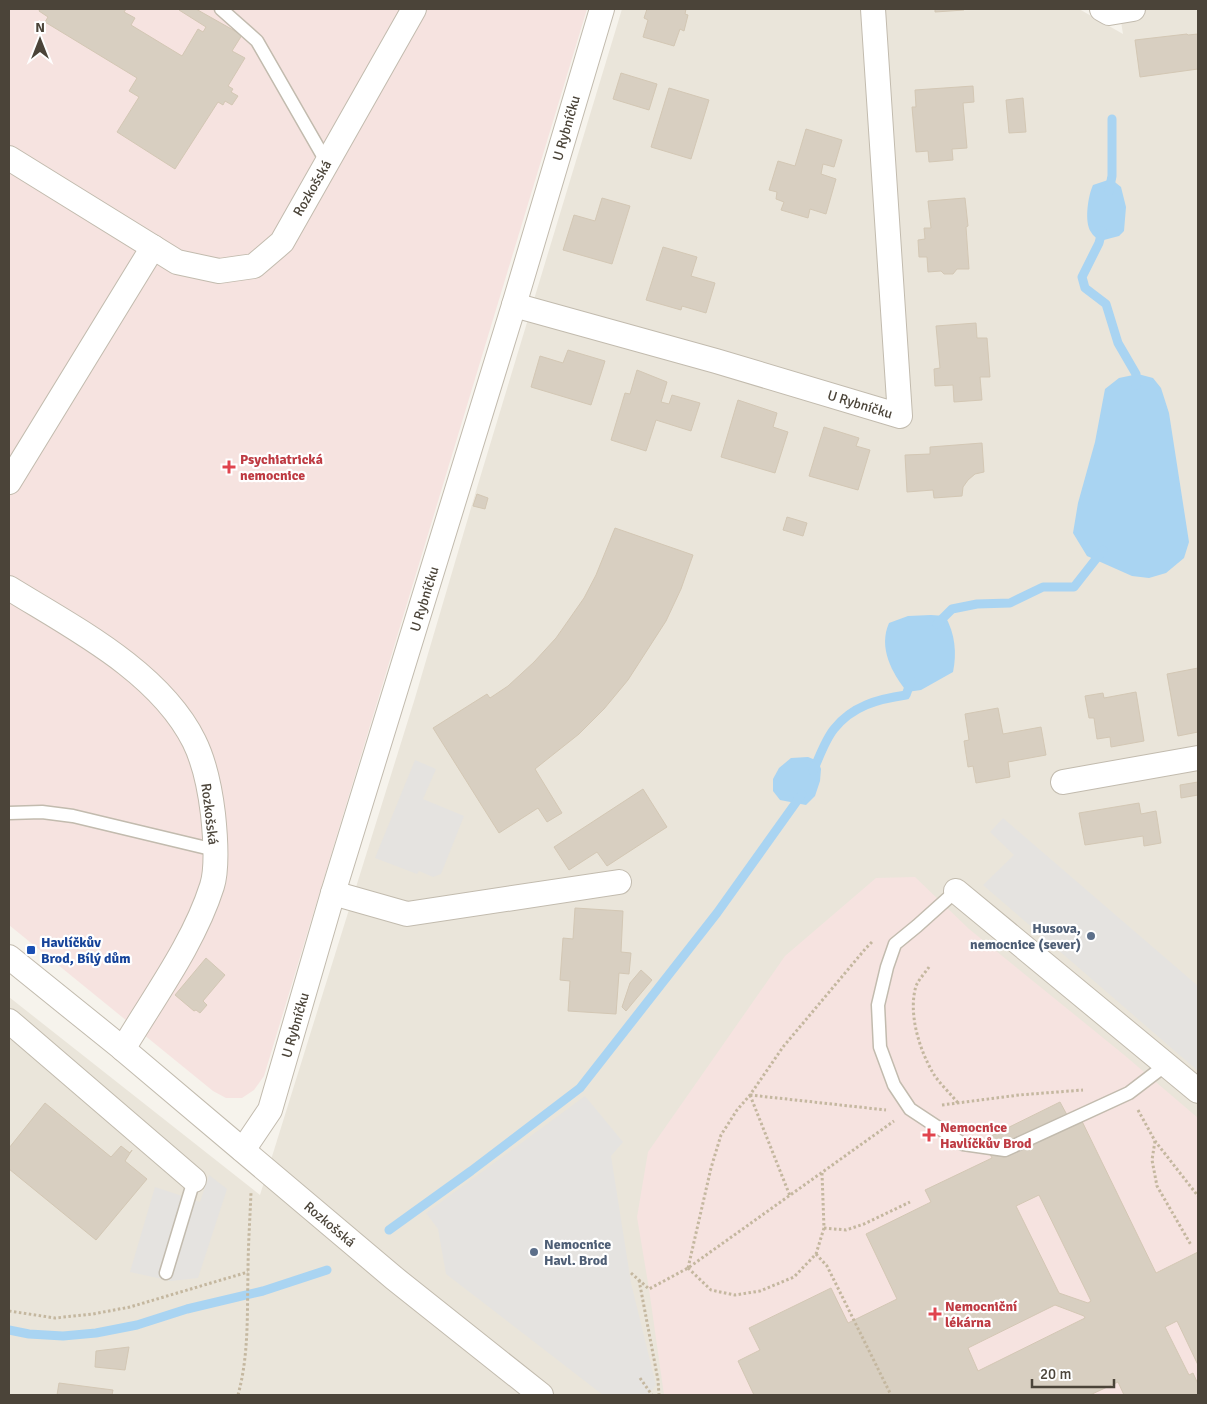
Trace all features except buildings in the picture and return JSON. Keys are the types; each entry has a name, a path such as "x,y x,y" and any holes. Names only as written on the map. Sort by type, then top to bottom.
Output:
{"street":[{"name":"Rozkošská","path":"9,158 177,262 219,271 254,266 282,242 414,9"},
{"name":"U Rybníčku","path":"243,1150 270,1110 333,893 514,305 602,9"},
{"name":"U Rybníčku","path":"514,305 716,361 900,416 873,9"},
{"path":"1106,11 1133,9"},
{"path":"9,482 153,246"},
{"name":"Rozkošská","path":"9,588 88,636 131,666 170,704 194,741 209,787 216,837 212,884 188,942 123,1048"},
{"path":"1063,782 1198,758"},
{"path":"333,893 407,914 619,882"},
{"path":"956,890 1198,1091"},
{"name":"Rozkošská","path":"9,957 123,1048 394,1278 541,1395"},
{"path":"9,1021 194,1180"}],"lane":[{"path":"222,9 257,41 326,163"},
{"path":"9,813 42,812 73,816 215,850"},
{"path":"956,890 895,944 887,966 878,1005 880,1047 894,1085 910,1110 964,1144 1005,1150 1129,1093 1167,1064"},
{"path":"166,1273 194,1180"}],"path":[{"path":"688,1268 711,1168 722,1135 737,1110 750,1095 783,1047 877,937"},
{"path":"929,966 917,984 914,996 914,1012 918,1032 933,1074 958,1103 1018,1095 1084,1090"},
{"path":"1129,1093 1155,1141 1198,1196"},
{"path":"750,1095 881,1110 910,1110"},
{"path":"750,1095 790,1196"},
{"path":"631,1272 649,1289 688,1268 910,1110"},
{"path":"1155,1141 1152,1160 1157,1186 1192,1245"},
{"path":"238,1395 243,1376 249,1307 248,1272 252,1190 268,1171"},
{"path":"688,1268 711,1290 736,1294 760,1291 794,1277 816,1254 824,1228 822,1173"},
{"path":"824,1228 846,1230 864,1224 910,1202"},
{"path":"816,1254 826,1266 891,1395"},
{"path":"9,1311 55,1318 93,1314 130,1307 248,1272"},
{"path":"638,1279 658,1380 659,1395"},
{"path":"640,1378 652,1395"}],"shaded area":[{"name":"Psychiatrická nemocnice","path":"9,9 587,9 264,1076 254,1090 242,1098 226,1098 213,1091 9,925"},
{"path":"622,9 1079,9 1123,34 1119,9 1198,9 1198,1395 9,1395 9,997 260,1195 415,698"},
{"path":"415,760 436,769 423,799 464,816 441,874 433,877 419,871 417,874 375,858"},
{"name":"Husova, nemocnice (sever)","path":"1003,818 1198,986 1198,1071 983,885 1014,855 990,832"},
{"name":"Nemocnice Havlíčkův Brod","path":"915,877 969,929 1123,1054 1198,1118 1198,1395 664,1395 637,1217 648,1152 785,956 876,878"},
{"name":"Nemocnice Havl. Brod","path":"585,1096 623,1142 611,1156 631,1283 656,1385 648,1395 603,1395 446,1274 438,1229 426,1213"},
{"path":"209,1175 227,1189 198,1278 171,1281 130,1272 155,1187 200,1202"}],"water":[{"path":"1111,179 1121,187 1126,207 1124,231 1119,236 1100,241 1089,228 1087,216 1088,202 1093,185"},
{"path":"1138,374 1153,378 1161,388 1169,413 1189,542 1184,558 1166,573 1149,578 1132,576 1087,556 1073,533 1078,503 1095,442 1105,389 1119,378"},
{"path":"908,616 945,616 951,629 955,650 953,672 921,690 907,692 896,677 888,660 885,642 886,632 889,623"},
{"path":"808,757 818,761 821,769 820,781 815,796 806,805 780,800 773,791 773,779 779,768 791,758"}],"waterway":[{"path":"1109,191 1112,176 1112,119"},
{"path":"1102,231 1099,243 1082,277 1085,288 1106,304 1118,343 1136,374 1136,385"},
{"path":"937,624 952,609 977,604 1010,603 1043,587 1074,587 1103,550"},
{"path":"813,771 828,738 841,721 866,705 906,695 911,681"},
{"path":"389,1230 471,1171 580,1088 717,913 802,794"},
{"path":"9,1330 29,1334 63,1336 96,1333 137,1325 187,1309 263,1291 327,1270"}],"place":[{"name":"Psychiatrická nemocnice","path":"229,467"},
{"name":"Husova, nemocnice (sever)","path":"1091,936"},
{"name":"Havlíčkův Brod, Bílý dům","path":"31,950"},
{"name":"Nemocnice Havlíčkův Brod","path":"929,1135"},
{"name":"Nemocnice Havl. Brod","path":"534,1252"},
{"name":"Nemocniční lékárna","path":"935,1314"}]}
